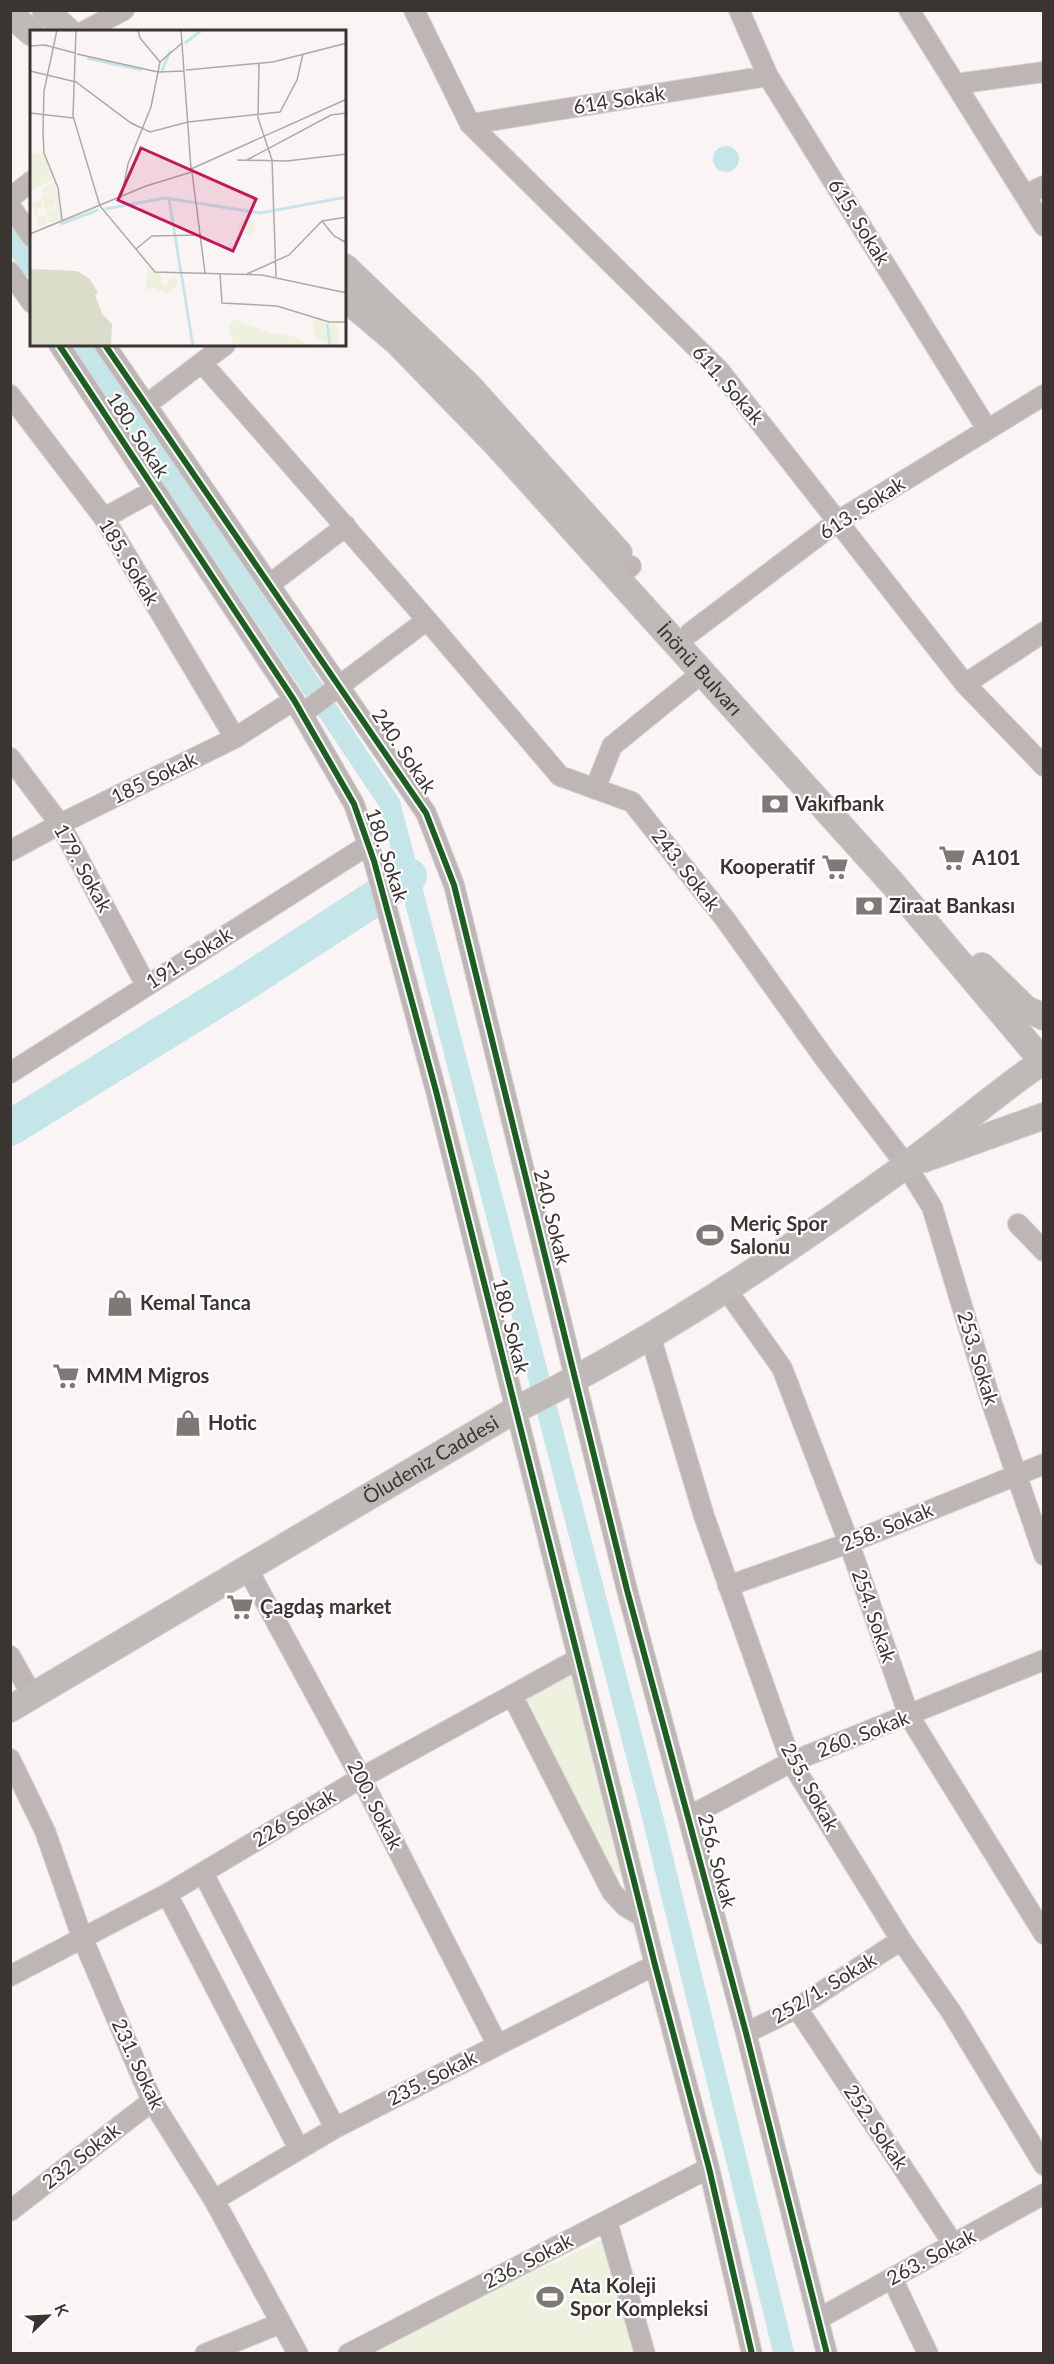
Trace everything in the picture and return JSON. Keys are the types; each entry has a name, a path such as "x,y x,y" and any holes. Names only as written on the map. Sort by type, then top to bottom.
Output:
{"main road":[{"path":"45,10 67,30"},
{"path":"10,14 30,31"},
{"name":"İnönü Bulvarı","path":"346,268 469,386 625,572 703,672 893,884 1041,1063"},
{"name":"İnönü Bulvarı","path":"346,299 397,342 625,572 690,633 996,982 1026,1009 1044,1017"},
{"path":"906,1165 994,1095 1041,1063"},
{"path":"906,1165 1044,1116"},
{"name":"Öludeniz Caddesi","path":"10,1709 521,1407 567,1383 726,1289 906,1165"}],"street":[{"path":"87,30 123,10"},
{"name":"611. Sokak","path":"414,10 470,124 719,370 966,684 1044,766"},
{"name":"615. Sokak","path":"740,10 768,76 987,429"},
{"path":"909,10 1044,226"},
{"path":"955,84 1044,72"},
{"name":"614 Sokak","path":"470,124 768,76"},
{"path":"10,198 30,183"},
{"path":"1025,195 1044,186"},
{"path":"10,207 30,234"},
{"path":"10,272 22,298"},
{"name":"180. Sokak","path":"60,346 301,708 354,804 389,913 521,1407"},
{"name":"240. Sokak","path":"106,346 270,584 335,691 426,813 454,885 567,1383"},
{"path":"146,405 224,346"},
{"name":"243. Sokak","path":"203,364 428,620 560,776 632,802 731,927 820,1052 906,1165"},
{"name":"185. Sokak","path":"10,395 104,518 235,738"},
{"name":"613. Sokak","path":"690,633 838,521 1044,395"},
{"path":"104,518 155,490"},
{"path":"270,584 346,526"},
{"name":"185 Sokak","path":"10,851 60,824 335,691 428,620"},
{"path":"966,684 1044,632"},
{"path":"595,789 612,746 703,672"},
{"name":"179. Sokak","path":"10,758 60,824 146,985"},
{"name":"191. Sokak","path":"10,1073 146,985 371,853"},
{"name":"253. Sokak","path":"906,1165 932,1207 1016,1476 1044,1555"},
{"path":"1018,1224 1044,1251"},
{"name":"254. Sokak","path":"726,1289 782,1368 849,1543 909,1716 1044,1934"},
{"name":"255. Sokak","path":"650,1335 704,1516 791,1762 901,1940 952,2013 1044,2165"},
{"name":"256. Sokak","path":"567,1383 627,1590 746,2033 827,2354"},
{"path":"521,1407 578,1659 709,2168 752,2354"},
{"name":"258. Sokak","path":"728,1586 849,1543 1044,1464"},
{"name":"200. Sokak","path":"248,1568 361,1778 497,2044"},
{"path":"10,1656 32,1695"},
{"name":"226 Sokak","path":"10,1976 167,1894 361,1778 578,1659"},
{"name":"260. Sokak","path":"688,1817 791,1762 1044,1660"},
{"path":"512,1695 612,1892 625,1906 643,1917"},
{"name":"231. Sokak","path":"10,1759 45,1831 82,1937 152,2101 214,2200 298,2354"},
{"path":"203,1873 335,2128"},
{"path":"167,1894 299,2149"},
{"name":"252/1. Sokak","path":"746,2033 797,2008 901,1940"},
{"name":"235. Sokak","path":"214,2200 335,2128 655,1965"},
{"name":"252. Sokak","path":"797,2008 954,2245"},
{"name":"232 Sokak","path":"10,2211 152,2101"},
{"name":"236. Sokak","path":"348,2354 709,2168"},
{"name":"263. Sokak","path":"818,2319 1044,2194"},
{"path":"607,2221 645,2354"},
{"path":"892,2278 928,2354"},
{"path":"205,2354 281,2323"}],"green space":[{"path":"571,1672 620,1872 614,1874 526,1697"},
{"name":"Ata Koleji Spor Kompleksi","path":"602,2240 639,2353 358,2354"}],"water":[{"path":"726,146 735,150 739,159 735,168 726,172 717,168 713,159 717,150"}],"waterway":[{"path":"10,236 30,264"},
{"path":"85,346 390,804 653,1819 784,2354"},
{"path":"10,1128 243,984 409,876"}],"cycle path":[{"path":"60,346 294,700 354,804 374,861 436,1091 655,1965 709,2168 752,2354"},
{"path":"106,346 426,813 454,885 627,1590 746,2033 827,2354"}],"place":[{"name":"Vakıfbank","path":"775,804"},
{"name":"A101","path":"952,858"},
{"name":"Kooperatif","path":"835,867"},
{"name":"Ziraat Bankası","path":"869,906"},
{"name":"Meriç Spor Salonu","path":"710,1235"},
{"name":"Kemal Tanca","path":"120,1303"},
{"name":"MMM Migros","path":"66,1376"},
{"name":"Hotic","path":"188,1423"},
{"name":"Çagdaş market","path":"240,1607"},
{"name":"Ata Koleji Spor Kompleksi","path":"550,2297"}]}
